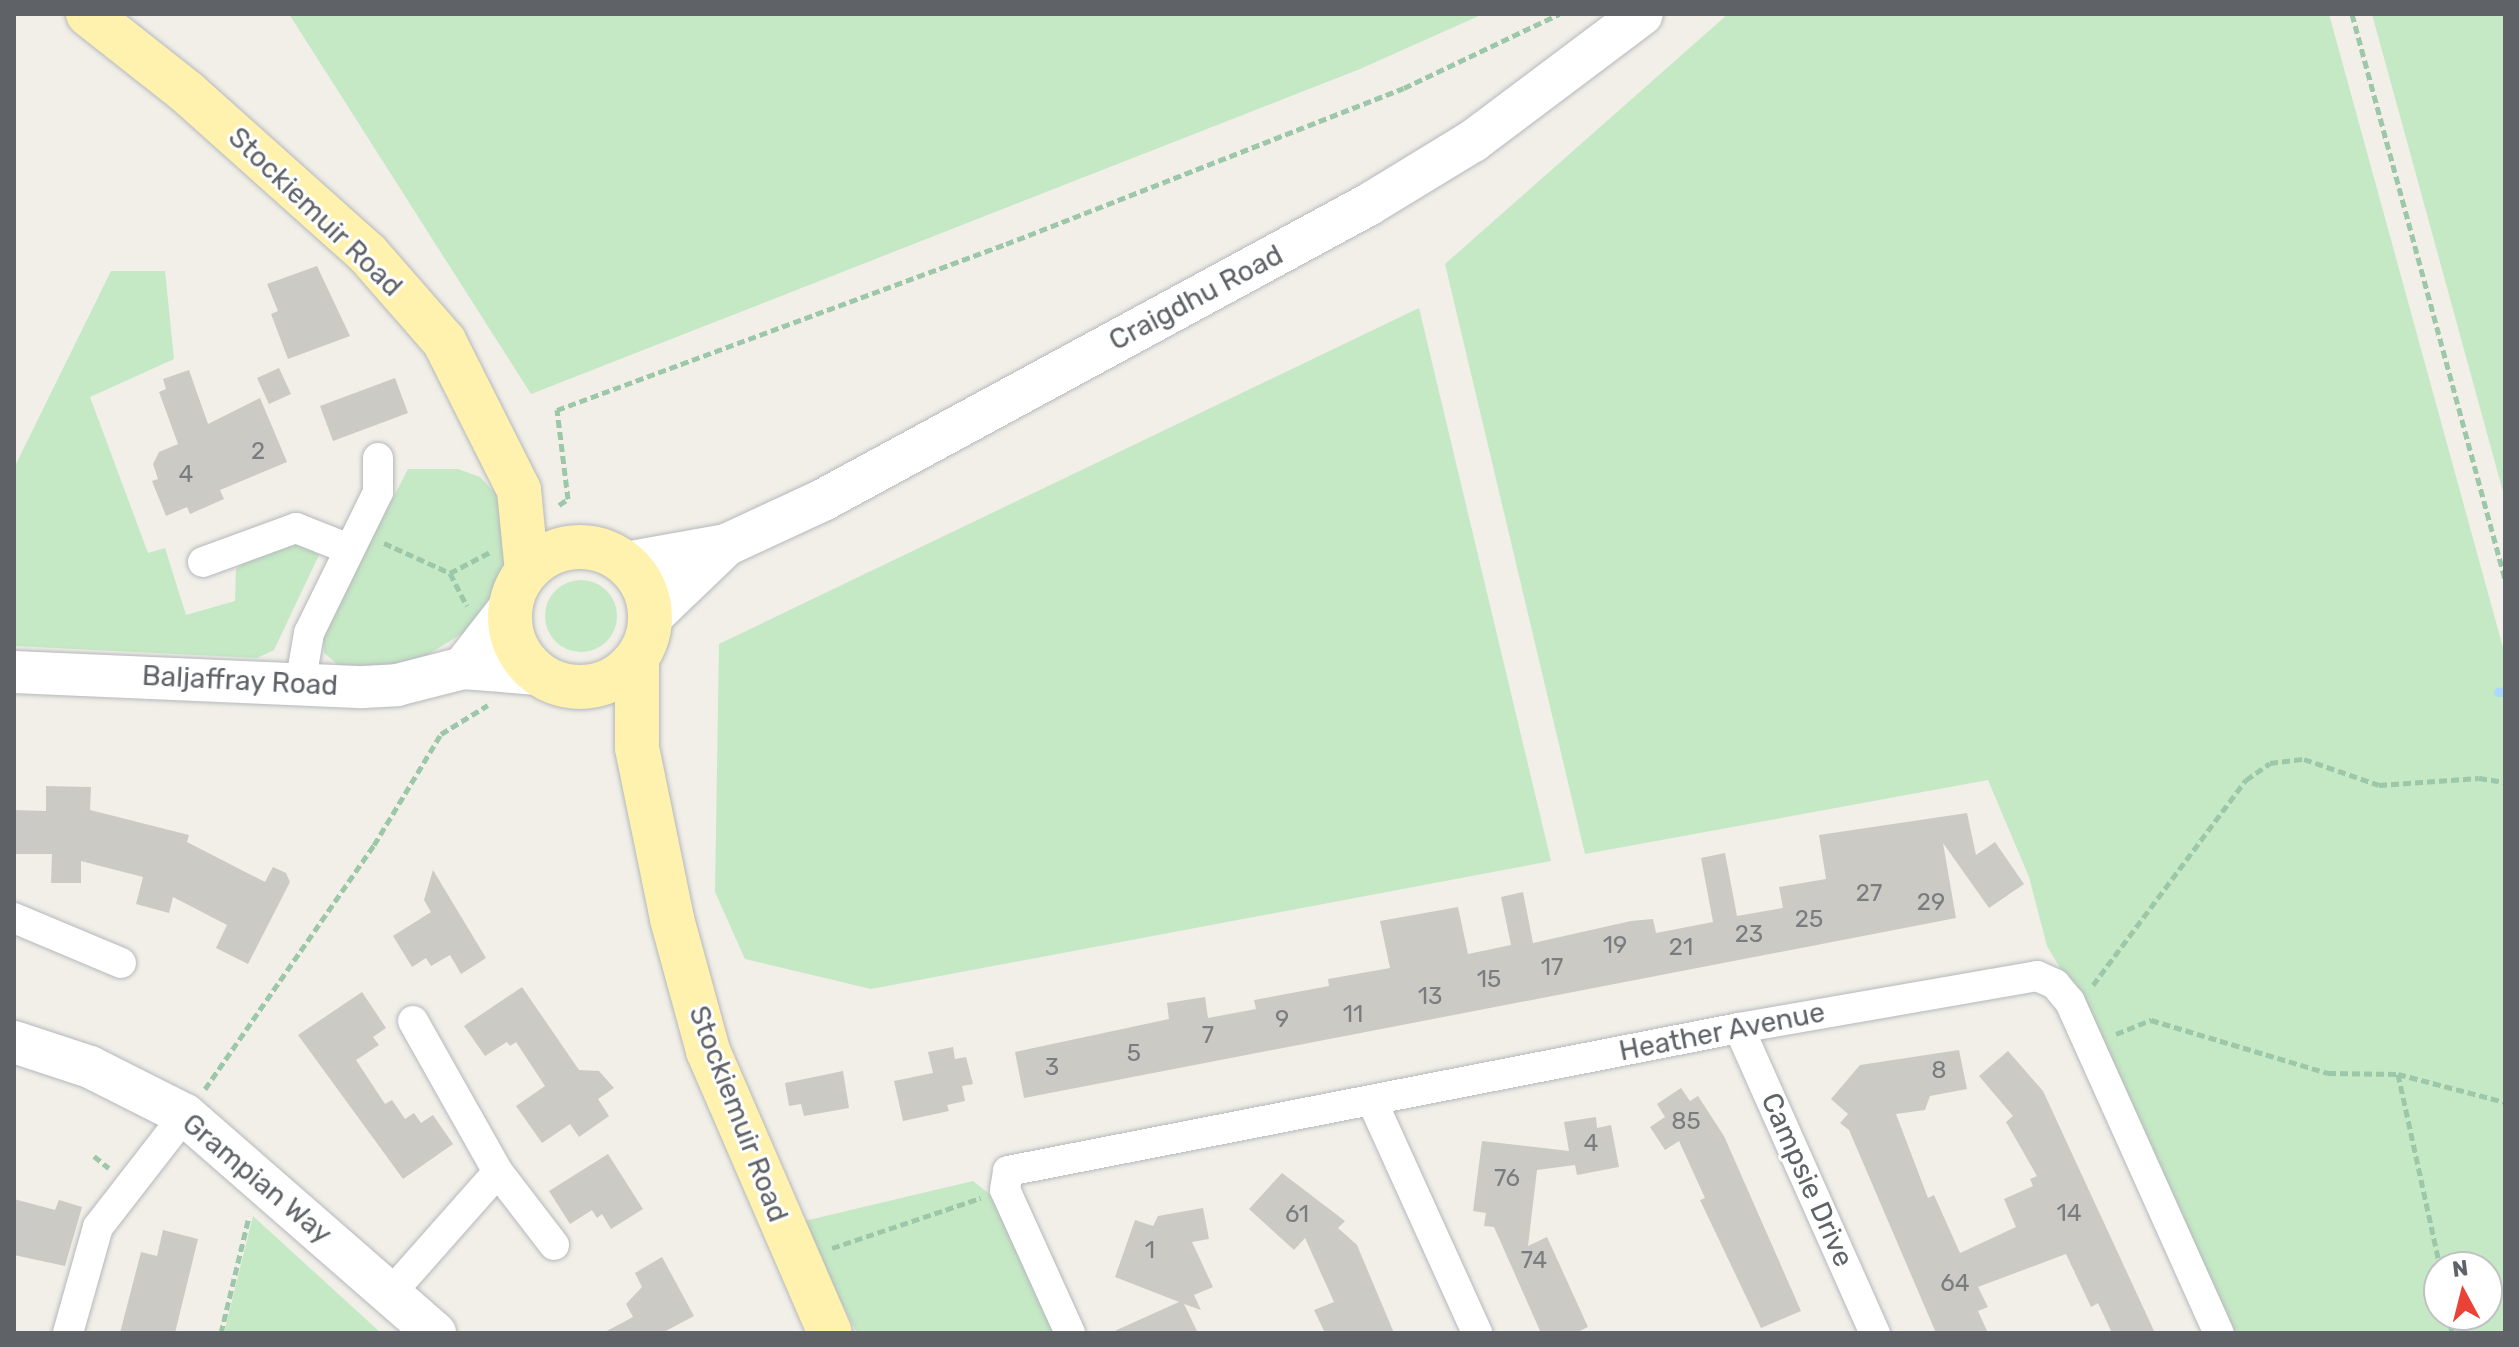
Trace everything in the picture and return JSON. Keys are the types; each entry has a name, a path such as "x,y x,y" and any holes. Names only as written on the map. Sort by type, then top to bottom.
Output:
{"main road":[{"name":"Stockiemuir Road","path":"88,14 188,93 368,254 444,341 519,490 579,546"},
{"name":"Craigdhu Road","path":"626,563 726,545 823,500 1368,205 1473,141 1642,14"},
{"name":"Stockiemuir Road","path":"500,585 519,490"},
{"name":"Craigdhu Road","path":"651,617 726,545"},
{"path":"463,668 500,585 542,558 579,546 604,551 626,563 644,588 651,617 637,660 598,686 556,681"},
{"path":"500,585 515,646 637,748"},
{"name":"Stockiemuir Road","path":"637,660 637,748 672,919 708,1051 830,1333"},
{"name":"Baljaffray Road","path":"14,672 300,685 397,685 463,668 556,681"},
{"name":"Grampian Way","path":"14,1042 90,1067 185,1115 435,1333"}],"street":[{"path":"300,685 309,633 378,492 378,458"},
{"path":"203,562 296,528 349,549"},
{"path":"14,918 121,963"},
{"name":"Heather Avenue","path":"1006,1180 1372,1101 1739,1028 2016,976 2037,976 2055,984 2070,1002 2219,1333"},
{"path":"413,1021 498,1172 554,1245"},
{"name":"Campsie Drive","path":"1739,1028 1875,1333"},
{"path":"1372,1101 1477,1333"},
{"path":"68,1333 98,1227 185,1115"},
{"path":"390,1294 498,1172"},
{"path":"1006,1180 1070,1333"}],"path":[{"path":"559,505 568,499 557,410 1006,244 1404,88 1559,14"},
{"path":"2352,14 2505,579"},
{"path":"349,549 376,540 450,573 500,585"},
{"path":"450,573 500,585"},
{"path":"185,1115 249,1031 441,734 492,702"},
{"path":"2070,1002 2094,985 2246,780 2270,763 2304,759 2379,785 2479,778 2505,782"},
{"path":"2089,1044 2151,1020 2328,1073 2398,1074 2505,1102"},
{"path":"2398,1074 2437,1251"},
{"path":"221,1333 259,1177"},
{"path":"837,1246 1006,1180"}],"green space":[{"path":"289,14 1483,14 1360,69 531,394"},
{"path":"1728,14 2329,14 2505,655 2505,1333 2232,1333 2094,1025 2047,946 2029,877 1988,780 1585,854 1445,264"},
{"path":"2372,14 2505,14 2505,499"},
{"path":"111,271 165,271 174,359 90,397 148,553 165,548 186,615 235,601 236,569 250,558 298,542 319,555 274,650 257,658 14,646 14,468"},
{"path":"1419,308 1551,861 871,989 745,959 715,892 719,644"},
{"path":"408,469 458,469 480,477 497,495 509,569 500,594 476,625 427,655 388,666 342,668 324,653 323,634"},
{"path":"581,580 601,586 611,596 617,616 611,636 601,646 581,652 561,646 551,636 545,616 551,596 561,586"},
{"path":"973,1181 997,1200 1057,1333 857,1333 800,1222"},
{"path":"253,1216 381,1333 224,1333"}],"building":[{"path":"317,266 350,336 288,359 271,314 278,311 267,284"},
{"path":"279,368 291,394 269,404 257,378"},
{"path":"189,370 208,424 260,398 287,462 220,490 224,499 190,514 187,507 166,516 152,481 158,479 153,464 159,452 178,444 159,392 166,389 163,379"},
{"path":"395,378 408,413 333,441 320,406"},
{"path":"46,786 91,787 90,810 189,835 187,842 265,882 273,867 286,873 290,882 248,964 216,948 227,925 173,897 169,913 136,904 143,877 81,861 81,883 51,883 52,854 14,854 14,810 46,811"},
{"path":"1967,813 1976,855 1995,842 2024,884 1989,908 1943,843 1956,918 1024,1098 1015,1052 1169,1019 1167,1003 1205,997 1208,1018 1256,1009 1254,1000 1329,986 1328,979 1390,968 1380,921 1458,907 1468,954 1511,945 1501,897 1523,892 1533,943 1653,919 1656,933 1713,922 1701,858 1725,853 1737,916 1783,908 1779,887 1826,879 1819,835"},
{"path":"433,870 486,958 461,974 450,955 431,966 426,958 412,967 393,936 431,912 424,900"},
{"path":"522,987 579,1070 599,1071 614,1088 598,1099 609,1116 579,1137 570,1124 542,1143 516,1106 545,1086 516,1042 510,1046 507,1042 485,1056 464,1026"},
{"path":"362,992 386,1028 373,1037 379,1045 356,1060 385,1104 392,1100 405,1119 414,1113 421,1123 433,1115 453,1144 403,1179 298,1035"},
{"path":"953,1047 955,1059 966,1057 973,1084 962,1086 965,1101 947,1105 949,1111 903,1121 894,1081 933,1073 928,1052"},
{"path":"1959,1050 1967,1089 1930,1096 1925,1110 1896,1114 1928,1198 1934,1195 1960,1253 2016,1227 2004,1199 2033,1186 2030,1179 2037,1176 2006,1122 2013,1116 1979,1076 2008,1051 2043,1091 2155,1333 2112,1333 2098,1303 2091,1307 2066,1254 1978,1287 1988,1307 1978,1311 1988,1333 1936,1333 1849,1130 1840,1123 1848,1114 1831,1099 1860,1065"},
{"path":"843,1071 849,1108 804,1116 801,1104 789,1106 785,1083"},
{"path":"1681,1088 1690,1101 1698,1096 1724,1136 1801,1311 1761,1328 1700,1200 1705,1198 1679,1141 1665,1150 1650,1127 1665,1117 1657,1104"},
{"path":"1596,1117 1597,1128 1611,1125 1619,1167 1577,1175 1575,1165 1537,1170 1528,1246 1547,1237 1588,1327 1575,1333 1541,1333 1494,1227 1484,1226 1486,1213 1473,1211 1482,1141 1569,1151 1564,1122"},
{"path":"608,1154 643,1209 611,1229 602,1214 597,1218 592,1210 570,1224 549,1191"},
{"path":"1282,1173 1345,1221 1338,1228 1357,1245 1394,1333 1325,1333 1314,1310 1334,1302 1305,1238 1294,1250 1249,1209"},
{"path":"14,1199 55,1210 59,1200 82,1207 65,1266 14,1255"},
{"path":"1203,1208 1209,1239 1192,1242 1213,1287 1194,1295 1201,1310 1184,1304 1198,1333 1110,1333 1179,1302 1115,1277 1135,1220 1153,1226 1158,1216"},
{"path":"163,1230 198,1239 175,1333 120,1333 141,1252 157,1256"},
{"path":"662,1257 694,1316 662,1333 603,1333 633,1317 626,1304 642,1287 635,1273"}],"waterway":[{"path":"2498,692 2505,691"}]}
